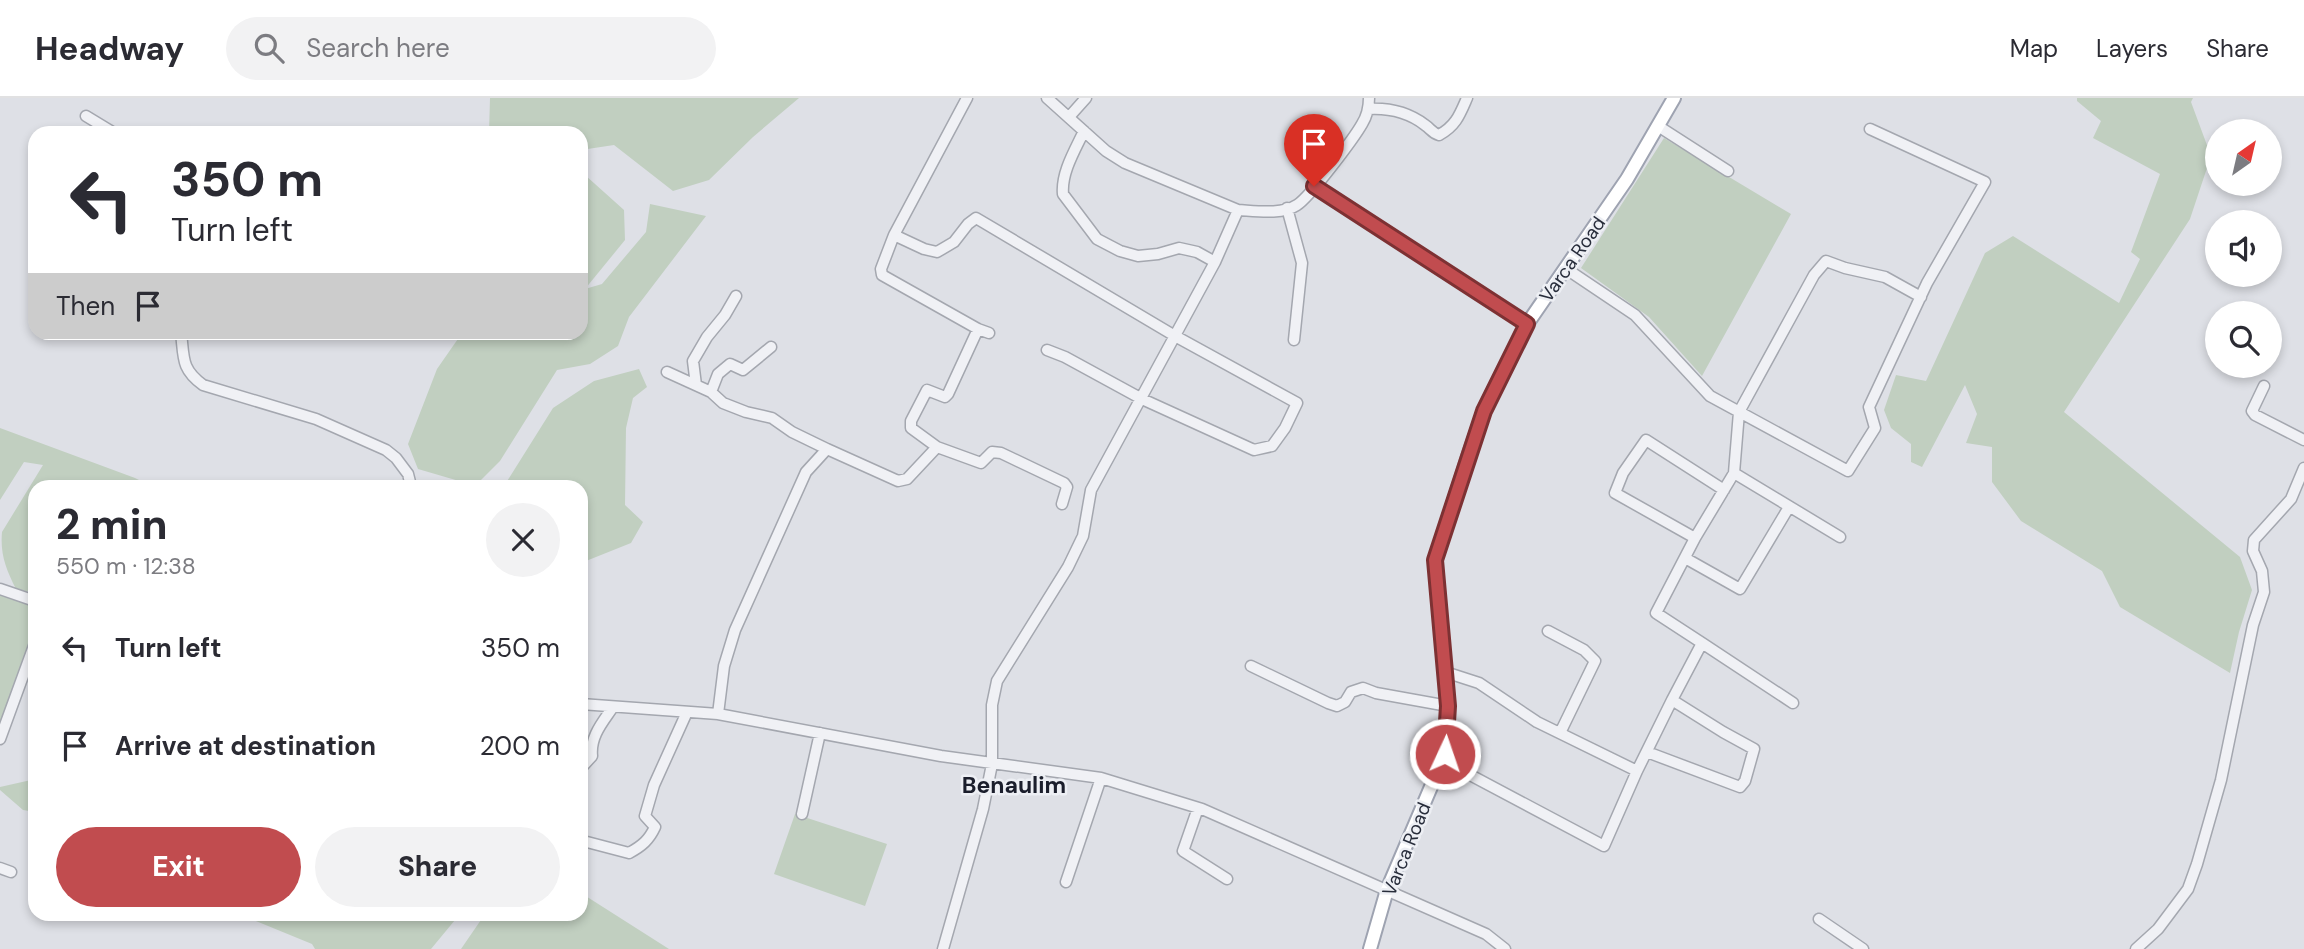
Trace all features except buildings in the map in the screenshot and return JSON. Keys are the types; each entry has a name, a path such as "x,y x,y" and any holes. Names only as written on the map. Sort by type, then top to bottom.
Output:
{"main road":[{"name":"Varca Road","path":"1370,949 1387,890 1445,754 1448,706 1435,560 1484,411 1527,324 1627,179 1674,98"}],"street":[{"path":"967,98 894,235 881,269 883,275 978,329 989,332"},
{"path":"1047,98 1106,150 1125,163 1238,210 1281,210 1297,205 1362,124 1369,103 1409,116 1439,135 1461,116 1466,98"},
{"path":"1069,117 1086,98"},
{"path":"86,116 102,126"},
{"path":"1658,126 1728,171"},
{"path":"1565,268 1635,314 1710,396 1848,471 1875,428 1869,407 1921,297 1985,182 1870,129"},
{"path":"1084,131 1062,186 1063,194 1097,239 1120,251 1138,256 1179,248 1197,252 1215,262"},
{"path":"1314,186 1527,324"},
{"path":"1287,208 1302,263 1294,340"},
{"path":"943,949 983,809 992,764 992,705 997,681 1073,556 1083,536 1091,490 1215,262 1238,210"},
{"path":"894,235 937,252 954,242 976,218 1175,336 1297,403 1285,428 1272,446 1254,450 1047,350"},
{"path":"1793,703 1656,614 1695,538 1734,473 1739,412 1814,275 1826,261 1885,278 1921,297"},
{"path":"696,385 694,361 707,337 736,296"},
{"path":"978,329 948,394 945,397 926,390 911,421 911,428 937,447 981,463 992,452 1001,453 1064,483 1067,487 1062,504"},
{"path":"182,340 185,366 190,375 203,385 316,419 386,450 396,458 410,480"},
{"path":"711,392 718,374 730,363 743,370 771,347"},
{"path":"667,372 711,392 723,403 772,418 827,449 898,481 907,479 937,447"},
{"path":"2264,386 2252,411 2304,440"},
{"path":"1695,538 1615,493 1623,473 1646,440 1724,490"},
{"path":"718,714 724,666 735,630 806,472 827,449"},
{"path":"2136,949 2158,929 2188,889 2197,864 2221,780 2253,625 2264,592 2262,571 2253,551 2254,540 2291,499 2304,468"},
{"path":"1734,473 1840,537"},
{"path":"1685,558 1741,589 1790,507"},
{"path":"0,589 28,599"},
{"path":"1548,631 1584,650 1595,661 1560,733"},
{"path":"1442,761 1604,846 1637,771 1702,643"},
{"path":"0,739 28,662"},
{"path":"1251,666 1337,706 1345,702 1351,692 1363,688 1376,693 1448,706"},
{"path":"1445,671 1479,683 1537,722 1637,771"},
{"path":"1647,752 1740,787 1745,781 1754,749 1672,700"},
{"path":"588,705 718,714 941,756 1101,778 1198,808 1486,933 1505,949"},
{"path":"588,760 592,755 591,745 597,730 613,707"},
{"path":"588,842 629,853 642,846 650,837 655,827 645,816 654,785 687,712"},
{"path":"802,814 820,733"},
{"path":"1066,882 1101,778"},
{"path":"1198,808 1182,851 1227,879"},
{"path":"0,868 11,872"},
{"path":"1819,919 1863,949"}],"green space":[{"path":"490,98 799,98 753,137 709,180 673,191 614,145 588,149 588,126 489,126"},
{"path":"2077,98 2193,98 2191,102 2205,140 2205,174 2190,219 2064,412 2240,557 2252,590 2230,673 2120,607 2102,571 2021,521 1992,482 1992,447 1966,443 1977,414 1965,385 1922,467 1911,462 1911,444 1891,428 1884,410 1896,375 1926,381 1985,253 2013,236 2119,303 2140,259 2131,252 2160,174 2093,138 2101,121 2077,101"},
{"path":"1664,138 1791,214 1702,376 1649,317 1581,268"},
{"path":"588,178 624,210 625,240 588,285"},
{"path":"650,204 706,216 629,317 618,346 590,364 557,370 500,461 481,480 456,480 418,469 408,444 437,369 457,340 588,340 588,288 602,284 646,232"},
{"path":"639,369 647,387 633,398 626,428 625,505 643,522 631,543 588,560 588,480 508,480 553,408 594,381"},
{"path":"0,428 139,480 34,480 43,465 24,462 0,500"},
{"path":"28,490 28,592 16,589 9,575 4,561 2,532"},
{"path":"0,595 28,604 28,646 0,724"},
{"path":"28,781 28,811 23,810 0,790 0,787"},
{"path":"795,814 887,844 865,906 774,874"},
{"path":"588,897 669,949 461,949 480,921 588,921"},
{"path":"256,921 454,921 431,949 315,949 312,944"}],"district":[{"name":"Benaulim","path":"1014,785"}],"route":[{"path":"1314,186 1527,324 1484,411 1435,560 1448,706 1445,754"}]}
